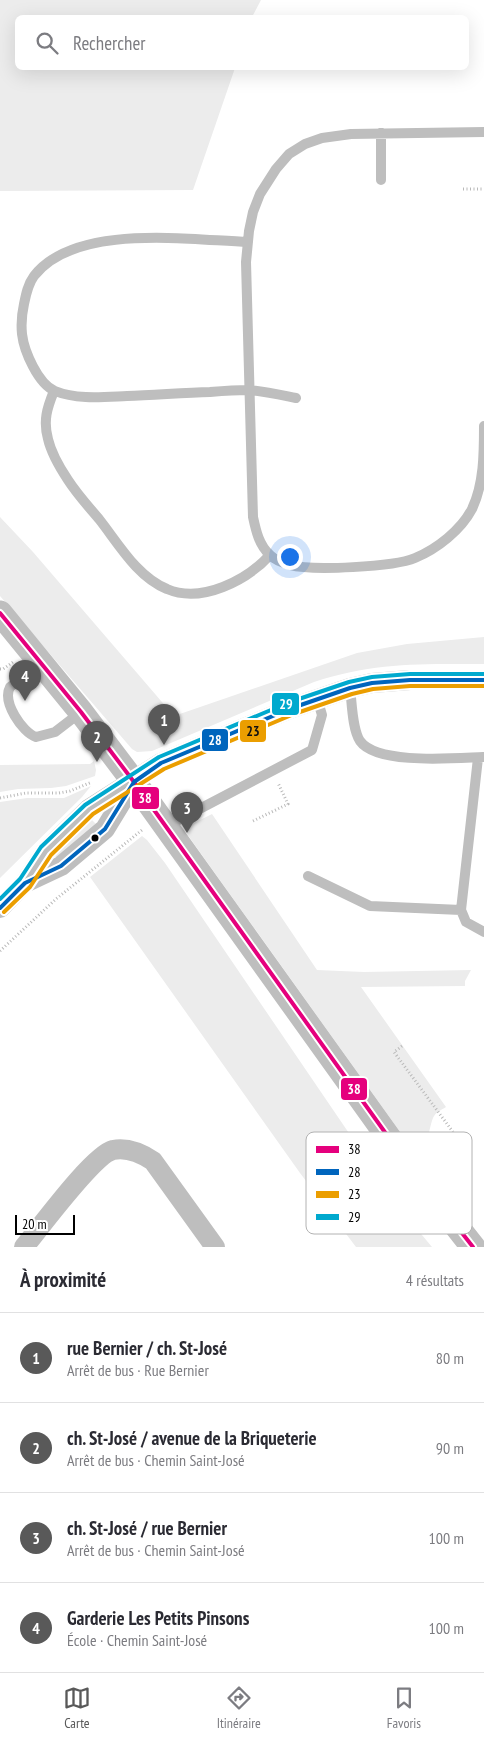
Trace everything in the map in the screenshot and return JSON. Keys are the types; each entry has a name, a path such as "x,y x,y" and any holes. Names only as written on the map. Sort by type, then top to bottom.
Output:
{"street":[{"path":"0,613 81,712 134,782 385,1132"},
{"path":"0,908 25,883 46,851 89,809 161,763 317,698 350,688 410,680 484,680"},
{"path":"24,1247 94,1162 111,1151 122,1149 133,1150 153,1161 215,1247"},
{"path":"464,1234 474,1247"}],"lane":[{"path":"484,132 351,134 322,138 305,144 289,154 276,169 260,194 253,212 246,262 253,517 256,531 262,544 270,555 279,561 289,565 318,568 400,563 428,552 462,523 472,509 483,470 484,426"},
{"path":"381,134 381,180"},
{"path":"248,242 126,238 100,242 58,256 46,264 33,277 27,290 22,313 22,334 26,352 35,370 54,391 70,395 98,398 249,390 296,398"},
{"path":"54,391 46,410 45,422 48,440 67,480 134,564 154,582 168,590 182,593 220,588 252,572 270,555"},
{"path":"41,663 10,687 8,691 9,705 27,732 36,737 49,734 81,712"},
{"path":"350,688 356,733 364,746 382,754 400,758 481,758 461,910 466,922 484,932"},
{"path":"166,826 312,750 322,715 317,698"},
{"path":"308,876 370,906 461,910"}],"path":[{"path":"463,189 484,189"},
{"path":"0,669 16,660"},
{"path":"253,821 288,804 272,771"},
{"path":"0,798 26,793 70,791 97,780"},
{"path":"0,952 56,899 138,833"},
{"path":"402,1046 394,1052 453,1132"}],"shaded area":[{"path":"0,0 261,0 253,15 15,15 15,70 234,70 193,190 0,191"},
{"path":"0,517 33,552 174,716 357,653 407,644 484,637 484,664 398,666 336,675 314,682 152,751 137,752 132,749 0,596"},
{"path":"94,761 95,776 66,786 0,792 0,765 90,764"},
{"path":"91,786 0,878 0,802 27,798 64,798"},
{"path":"212,814 317,970 364,972 471,970 465,981 465,986 361,987 446,1107 434,1116 429,1132 400,1132 187,834 190,825"},
{"path":"91,819 97,825 57,858 54,855"},
{"path":"142,836 165,863 348,1132 306,1132 306,1181 300,1173 90,877"},
{"path":"346,1234 421,1234 432,1247 356,1247"}],"transit line":[{"name":"38","path":"0,613 81,712 134,782 385,1132"},
{"name":"29","path":"0,899 20,879 41,847 85,805 159,757 290,702 349,682 372,677 410,674 484,674"},
{"name":"28","path":"0,908 25,883 61,866 105,829 134,782 161,763 292,708 350,688 372,683 410,680 484,680"},
{"name":"23","path":"4,912 30,887 51,855 93,814 164,769 294,714 352,694 373,689 410,686 484,686"},
{"name":"38","path":"463,1234 473,1247"}],"place":[{"name":"Garderie Les Petits Pinsons","path":"25,701"},
{"name":"rue Bernier / ch. St-José","path":"164,745"},
{"name":"ch. St-José / avenue de la Briqueterie","path":"97,762"},
{"name":"ch. St-José / rue Bernier","path":"187,833"}]}
